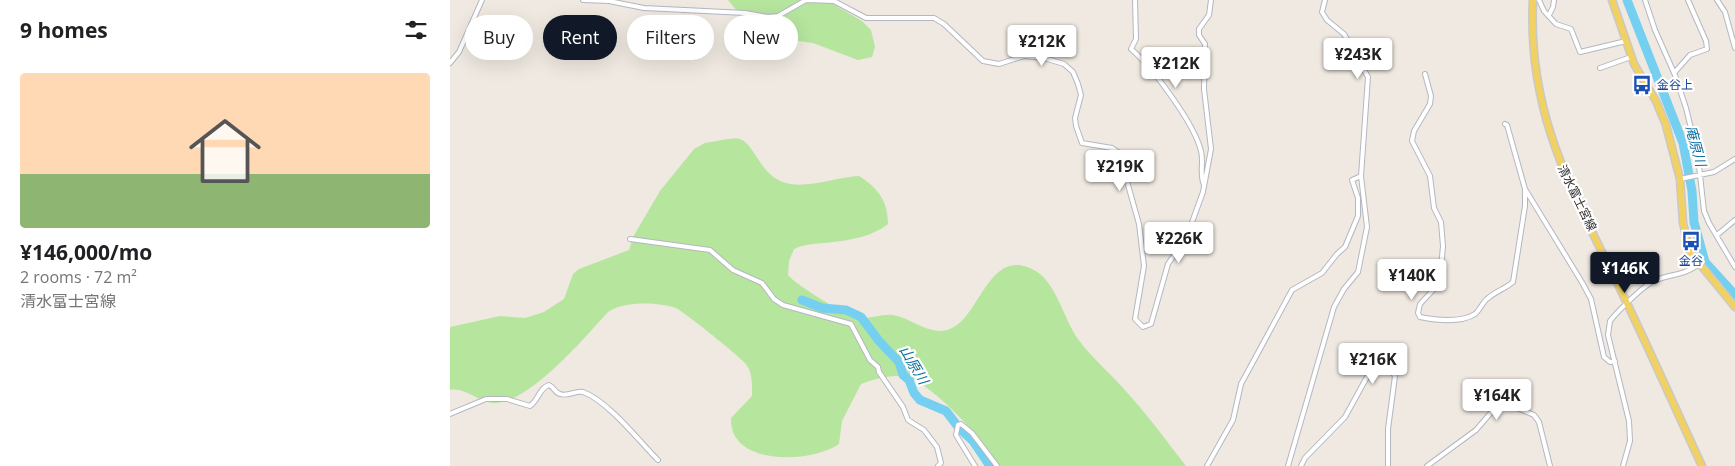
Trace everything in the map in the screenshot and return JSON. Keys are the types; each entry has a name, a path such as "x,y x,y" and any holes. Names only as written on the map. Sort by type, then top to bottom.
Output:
{"main road":[{"name":"清水富士宮線","path":"1533,0 1536,81 1553,144 1702,466"},
{"path":"1612,0 1641,78 1656,100 1666,125 1680,179 1688,245 1698,265 1735,307"}],"street":[{"path":"450,63 459,52 482,0"},
{"path":"583,0 609,1 644,8 745,13 768,17 778,16 806,0 834,0 866,18 934,18 944,24 978,58 989,63 999,64 1024,56 1044,58 1064,64 1073,72 1081,95 1075,118 1082,142 1112,148 1119,153 1139,224 1144,266 1135,319 1143,327 1151,324 1168,264 1187,236 1204,185 1211,149 1204,89 1205,44 1199,34 1209,15 1211,0"},
{"path":"1135,0 1136,39 1131,49 1150,70 1189,123 1201,151 1200,177 1204,185"},
{"path":"1288,466 1334,307 1344,289 1358,272 1367,227 1361,176 1368,77 1344,34 1327,20 1322,12 1324,0"},
{"path":"1539,0 1544,12 1556,24 1571,29 1580,52 1626,41"},
{"path":"1549,15 1554,0"},
{"path":"1645,0 1655,30 1674,73 1694,137 1704,211 1708,223 1735,267"},
{"path":"1674,73 1690,55 1707,49 1706,41 1688,0"},
{"path":"1717,0 1725,12 1735,48"},
{"path":"1600,68 1632,57"},
{"path":"1425,74 1431,96 1430,104 1414,131 1412,141 1430,176 1434,208 1441,222 1444,246 1440,279 1436,287 1420,304 1418,314 1420,317 1466,317 1475,314 1485,300 1504,290 1513,282 1525,206 1525,189"},
{"path":"1505,124 1507,125 1525,189 1591,299 1604,357 1610,362 1615,361"},
{"path":"1680,179 1714,172 1735,159"},
{"path":"1207,466 1233,420 1241,384 1292,290 1322,273 1345,247 1358,216 1358,198 1352,180 1361,176"},
{"path":"1717,235 1735,220"},
{"path":"630,239 710,250 733,270 762,283 774,299 783,305 851,324 870,360 878,367 883,378 903,407 904,415 908,420 924,430 937,447 941,458 941,463 938,466"},
{"path":"1623,466 1630,441 1629,421 1608,328 1610,321 1654,280 1685,274 1698,265"},
{"path":"1301,466 1305,458 1346,417 1367,376 1376,368 1391,370 1395,376 1388,428 1388,466"},
{"path":"450,414 486,399 507,399 530,406 543,388 549,385 558,394 579,392 588,395 619,418 624,426 658,460"},
{"path":"1426,466 1476,430 1495,408 1502,404 1510,405 1534,415 1539,422 1550,466"},
{"path":"976,466 956,435 958,426 961,424 972,433 997,466"}],"green space":[{"path":"728,0 826,0 862,21 871,30 875,47 872,57 858,60 813,43 798,41 798,15 740,15"},
{"path":"740,139 745,142 770,173 786,183 803,185 859,176 877,190 884,202 888,224 876,232 855,239 808,245 794,249 789,261 788,275 801,286 833,306 859,318 893,315 926,328 940,331 947,330 958,324 968,314 995,276 1005,268 1018,265 1034,270 1042,275 1054,292 1073,331 1083,346 1132,398 1186,466 999,466 971,429 943,401 917,381 900,376 883,377 861,384 842,421 839,444 826,451 792,457 757,453 743,445 734,434 731,418 752,396 752,379 748,367 722,343 681,311 676,308 660,305 632,304 615,308 608,312 555,368 539,382 507,401 487,402 461,391 450,390 450,327 500,316 525,318 544,312 564,299 573,274 579,269 629,250 633,237 660,191 694,149 705,143"}],"waterway":[{"name":"庵原川","path":"1627,0 1683,143 1692,191 1694,222 1705,262 1735,295"},
{"name":"山原川","path":"802,300 822,308 846,310 861,317 879,341 899,362 903,375 909,380 914,393 920,400 946,411 959,428 973,441 990,466"}],"place":[{"name":"金谷上","path":"1642,85"},
{"name":"金谷","path":"1691,241"}]}
